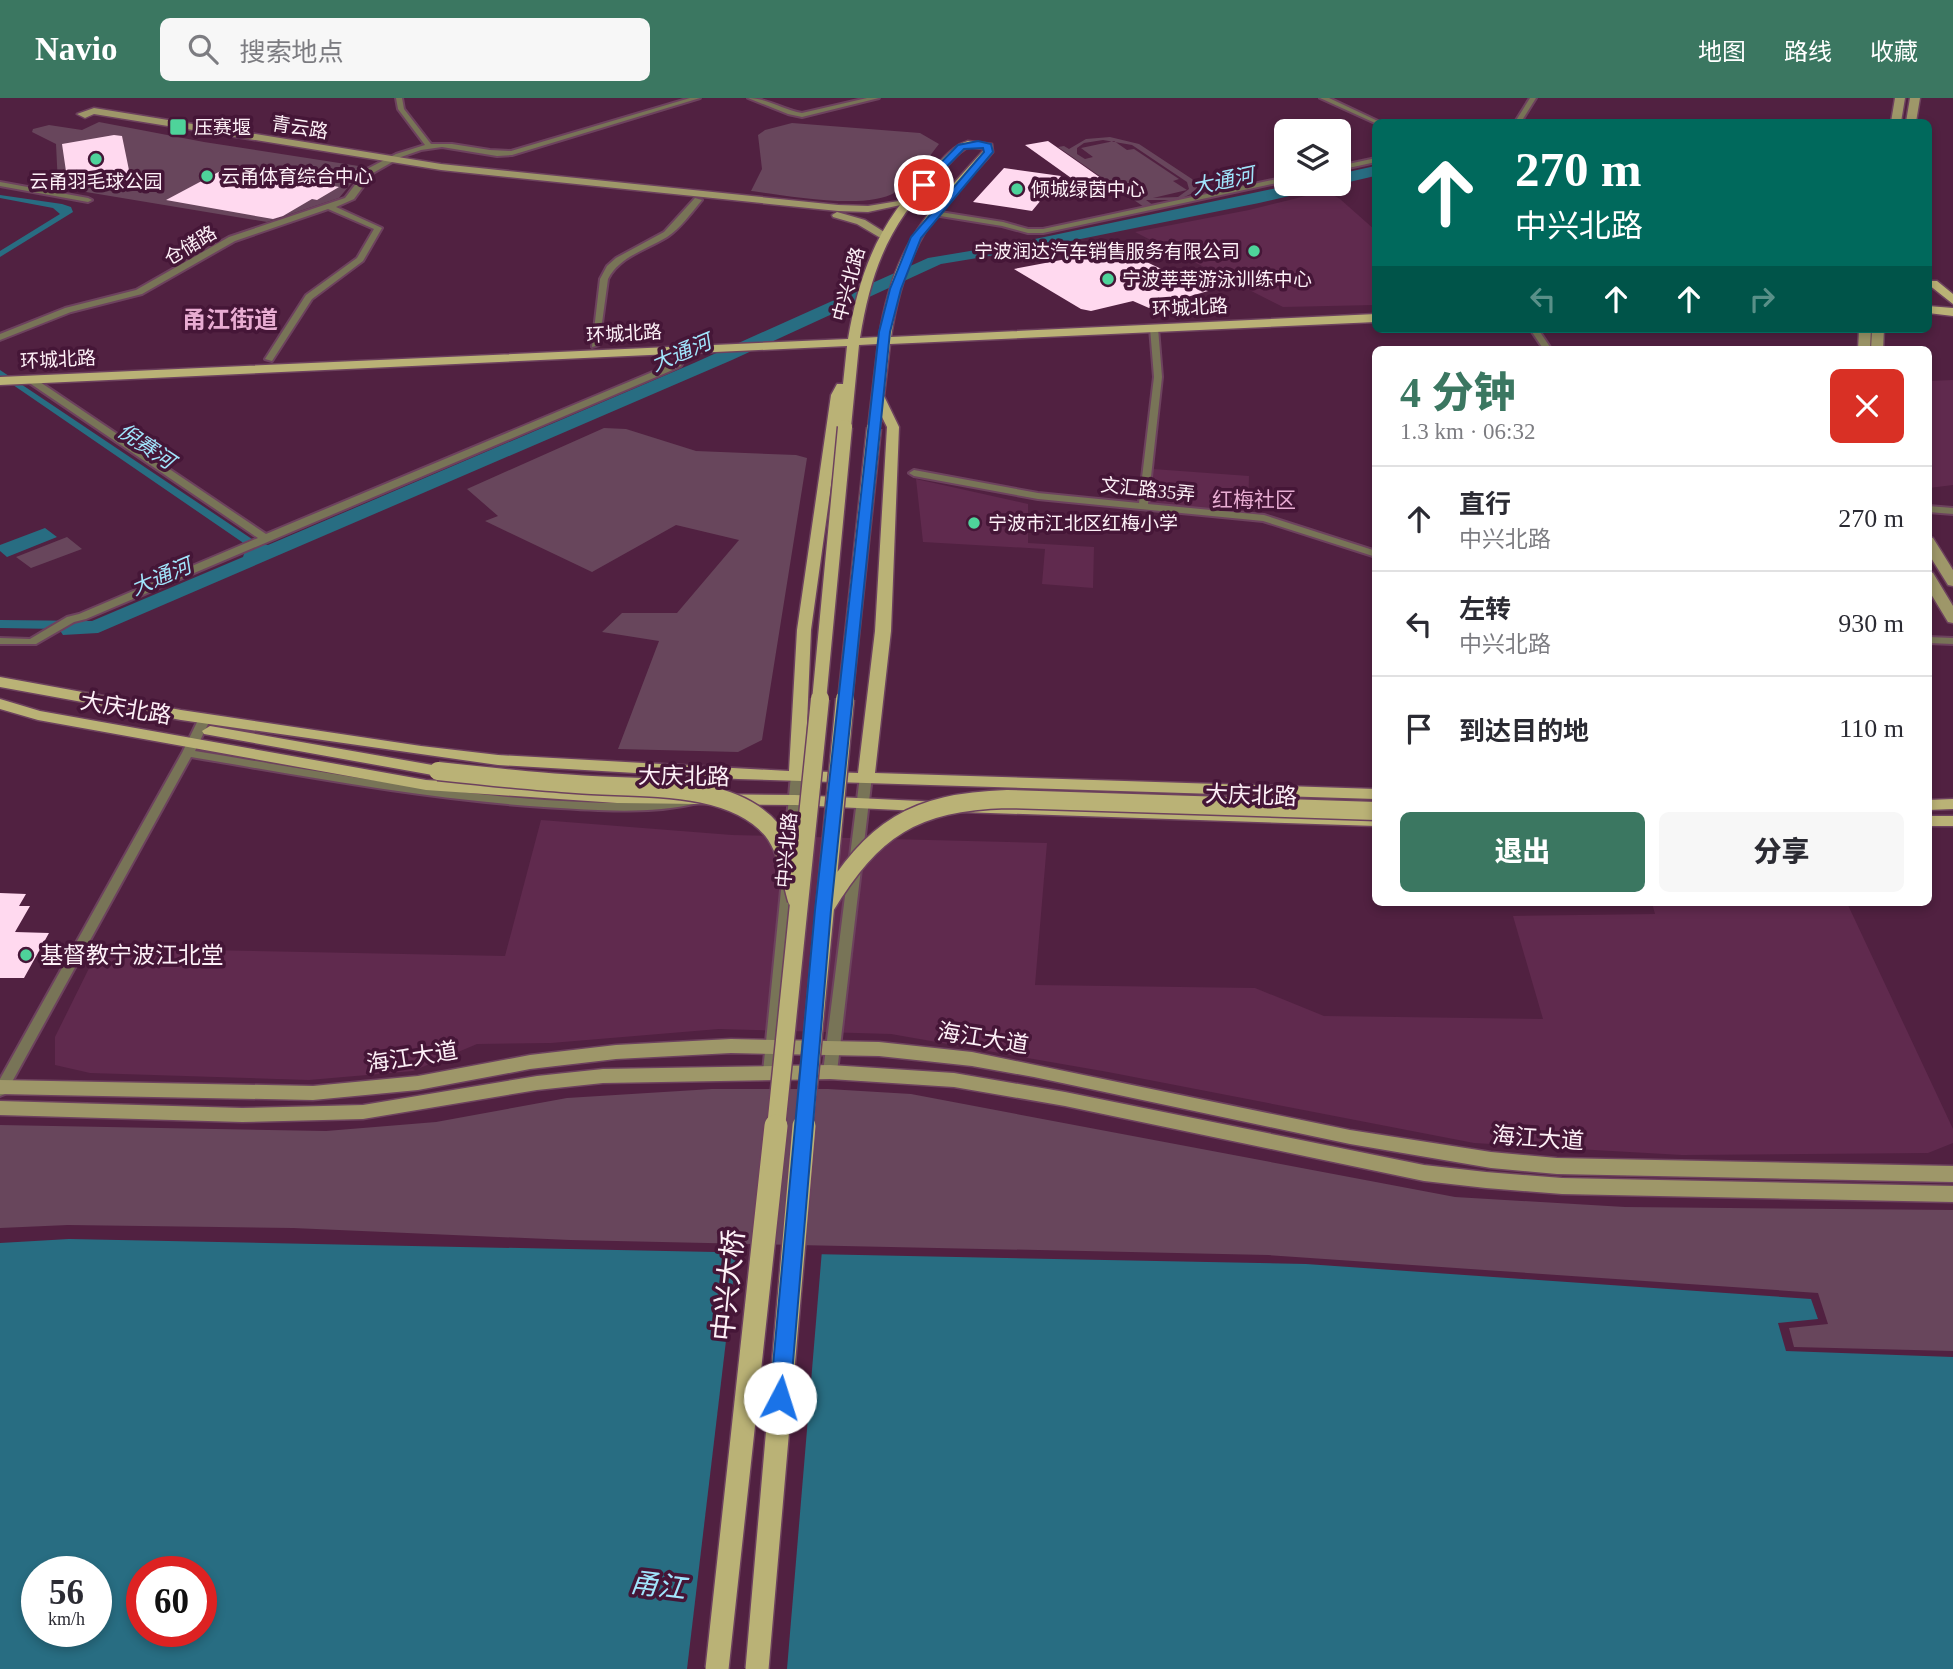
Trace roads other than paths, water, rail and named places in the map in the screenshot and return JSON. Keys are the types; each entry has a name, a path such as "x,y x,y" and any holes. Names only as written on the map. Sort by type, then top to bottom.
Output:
{"main road":[{"name":"中兴北路","path":"800,908 845,427 860,298 883,235 905,203 961,146 988,146 988,152 916,237 895,289 885,336 874,428 823,910"},
{"path":"1942,286 1953,300"},
{"path":"1932,309 1953,312"},
{"name":"环城北路","path":"885,336 1372,310"},
{"name":"环城北路","path":"0,381 34,375 269,359 805,335 854,337 1372,318"},
{"name":"环城北路","path":"0,372 52,379 785,345 854,337"},
{"path":"797,775 809,586 837,396 851,368"},
{"path":"866,776 883,631 893,427 878,396"},
{"name":"大庆北路","path":"0,682 196,736"},
{"name":"大庆北路","path":"0,694 426,785 521,793 1372,821"},
{"name":"大庆北路","path":"0,704 38,715 196,736 421,751 498,760 797,775 1372,794"},
{"path":"196,736 499,779 704,794 752,813 779,839 786,852 789,878 800,908"},
{"path":"757,1669 823,910 861,854 877,839 912,818 964,802 1017,799 1372,811"},
{"path":"1932,804 1953,804"},
{"path":"1932,821 1953,821"},
{"name":"中兴大桥","path":"718,1669 800,908"}],"street":[{"path":"398,98 401,109 429,146"},
{"path":"388,162 429,146 445,145 512,153 697,98"},
{"path":"751,98 790,113 802,114 876,98"},
{"path":"1323,98 1372,120"},
{"path":"1520,119 1533,98"},
{"path":"1896,119 1900,98"},
{"path":"1912,119 1915,98"},
{"name":"青云路","path":"883,235 845,217 434,172 388,162 94,111 82,114 388,162 838,208 868,209 905,203"},
{"path":"1351,165 1372,161"},
{"name":"仓储路","path":"0,337 68,310 139,292 232,239 351,198 361,179 388,162"},
{"path":"934,213 1036,232 1274,182"},
{"path":"0,184 88,200"},
{"path":"595,345 604,279 610,268 619,260 667,234 698,200"},
{"path":"269,359 309,297 360,259 378,228 330,207"},
{"path":"1143,506 1158,377 1154,328"},
{"path":"0,641 33,642 71,619 82,617 665,370 678,364 685,349"},
{"path":"34,375 264,538"},
{"name":"文汇路35弄","path":"914,473 1038,496 1265,518 1372,553"},
{"path":"1932,509 1953,511"},
{"path":"1932,548 1953,582"},
{"path":"1932,583 1953,619"},
{"path":"1932,640 1953,641"},
{"path":"1,1088 196,736"},
{"path":"770,1072 797,775"},
{"path":"831,1072 866,776"},
{"name":"海江大道","path":"1,1088 313,1093 418,1083 530,1062 616,1052 773,1047 879,1049 972,1059 1350,1137 1491,1160 1557,1166 1953,1174"},
{"name":"海江大道","path":"0,1108 242,1115 363,1112 537,1083 603,1076 831,1072 954,1080 1065,1099 1410,1170 1486,1180 1562,1186 1953,1194"}],"water":[{"path":"1372,167 1372,177 1351,182 1351,171"},
{"path":"1274,189 1274,196 1289,196 1026,250 941,264 732,360 98,633 63,635 59,629 0,628 0,620 92,621 243,557 246,548 242,542 0,376 0,370 258,543 268,545 694,363 928,258 1006,245"},
{"path":"0,195 62,204 71,207 73,212 0,257 0,251 60,214 53,208 0,198"},
{"path":"45,528 57,537 7,557 0,551 0,545"},
{"name":"甬江","path":"69,1239 1306,1264 1811,1299 1818,1319 1778,1323 1786,1351 1953,1357 1953,1669 0,1669 0,1243"}],"place":[{"name":"压赛堰","path":"178,127"},
{"name":"云甬羽毛球公园","path":"96,159"},
{"name":"云甬体育综合中心","path":"207,176"},
{"name":"倾城绿茵中心","path":"1017,189"},
{"name":"宁波润达汽车销售服务有限公司","path":"1254,251"},
{"name":"宁波莘莘游泳训练中心","path":"1108,279"},
{"name":"宁波市江北区红梅小学","path":"974,523"},
{"name":"基督教宁波江北堂","path":"26,955"}],"district":[{"name":"甬江街道","path":"230,320"},
{"name":"红梅社区","path":"1254,500"}],"water label":[{"name":"大通河","path":"1223,181"},
{"name":"大通河","path":"681,353"},
{"name":"倪赛河","path":"146,446"},
{"name":"大通河","path":"161,577"}]}
